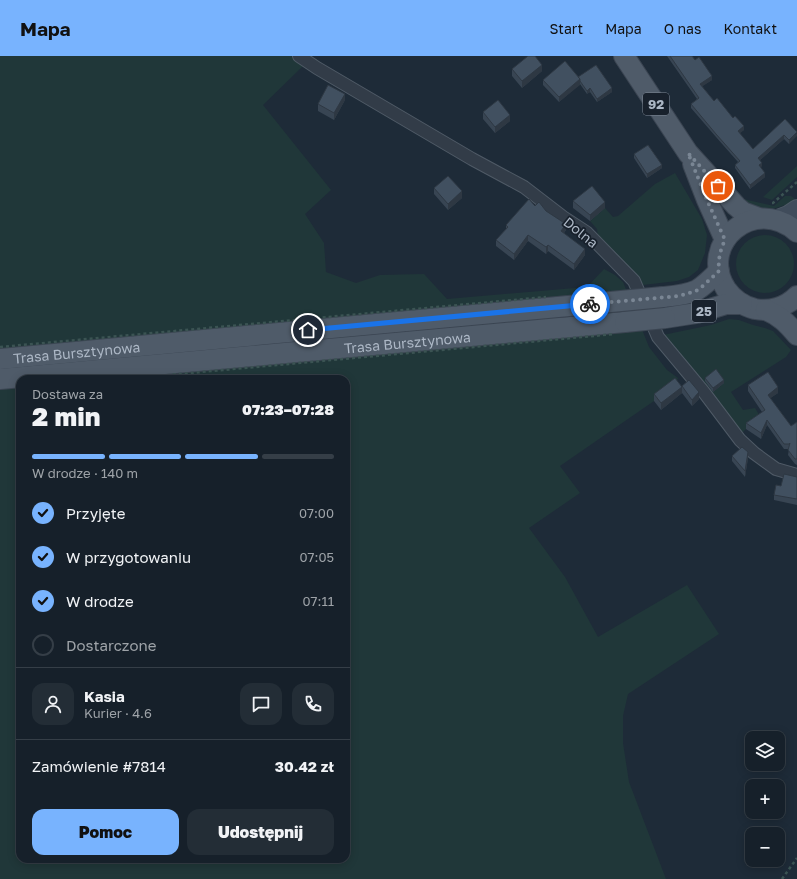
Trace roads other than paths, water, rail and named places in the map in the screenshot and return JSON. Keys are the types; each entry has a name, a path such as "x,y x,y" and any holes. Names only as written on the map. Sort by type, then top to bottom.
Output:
{"main road":[{"name":"92","path":"624,56 688,153 736,206 743,212 767,213"},
{"name":"92","path":"688,153 725,240"},
{"path":"767,213 788,215 797,209"},
{"path":"767,213 790,226 797,232"},
{"name":"25","path":"767,213 740,225 730,233 725,240 719,255 719,271 721,280 735,300 749,308 766,310 776,314 784,320 797,336"},
{"name":"Trasa Bursztynowa","path":"0,358 679,296 696,291 719,271"},
{"name":"25","path":"766,310 782,307 797,296"},
{"name":"Trasa Bursztynowa","path":"44,375 665,318 696,313 726,304 742,304"},
{"name":"Trasa Bursztynowa","path":"0,379 16,378"}],"street":[{"name":"Dolna","path":"299,56 472,160 524,187 563,217 586,232 634,281 658,337 703,391 740,440 776,470 797,475"}]}
